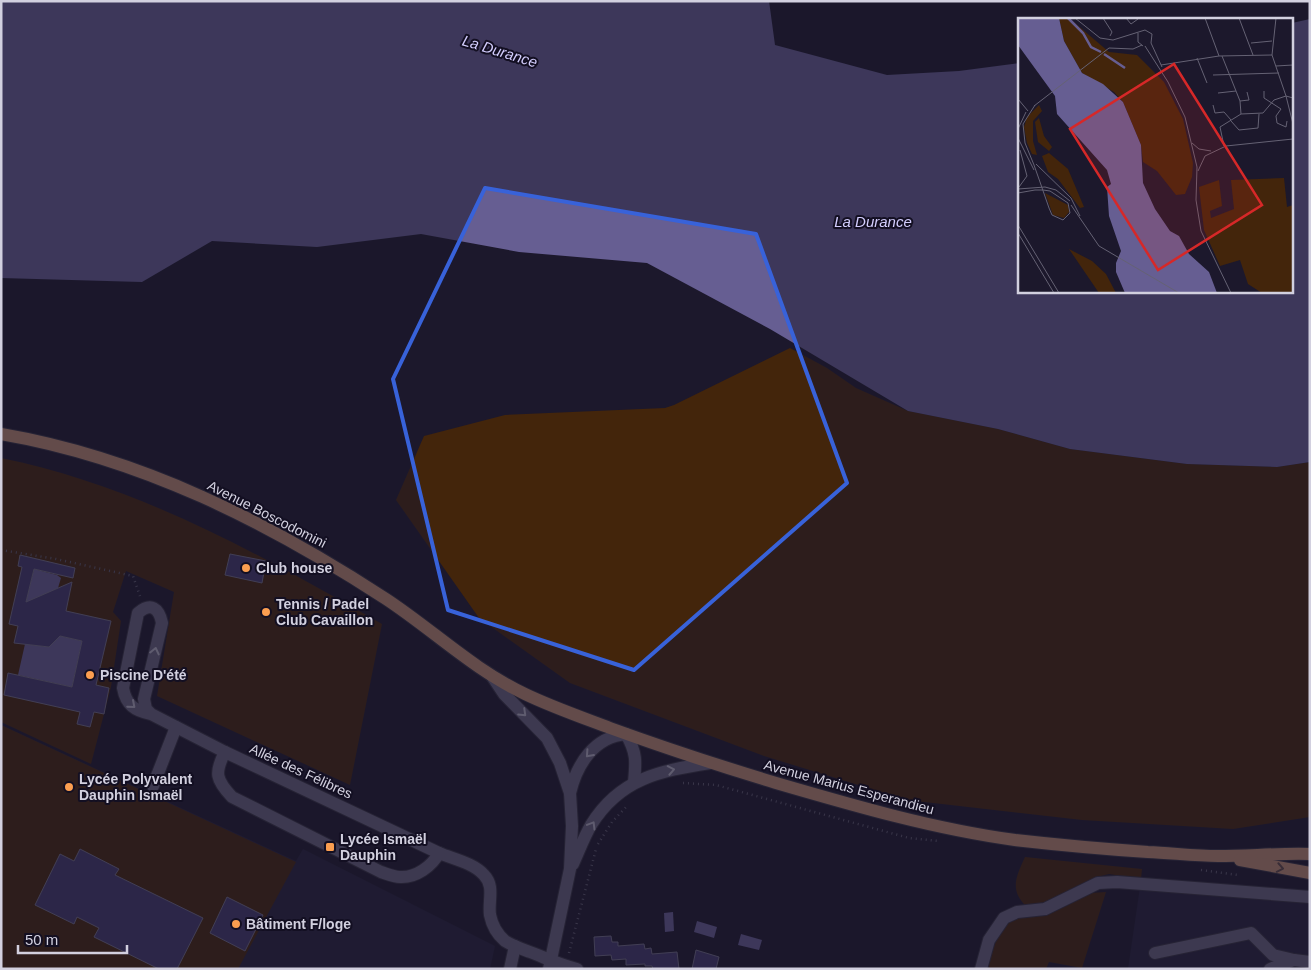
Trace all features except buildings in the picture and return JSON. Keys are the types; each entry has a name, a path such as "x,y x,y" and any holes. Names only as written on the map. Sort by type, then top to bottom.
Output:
{"main road":[{"name":"Avenue Boscodomini","path":"1,434 42,441 117,463 212,501 264,526 310,551 391,602 492,676"},
{"name":"Avenue Marius Esperandieu","path":"492,676 522,693 548,704 710,764 877,812 979,834 1019,840 1122,850 1216,856 1310,854"},
{"name":"Avenue Marius Esperandieu","path":"1216,856 1310,873"}],"street":[{"path":"143,609 151,607 156,609 160,614 162,623 144,700 146,709 151,714"},
{"name":"Allée des Félibres","path":"143,609 138,613 136,619 122,688 125,699 132,707 140,712 151,714 226,752 439,853 471,866 485,875 489,883 490,916 494,928 506,942 515,946"},
{"path":"492,676 504,694 548,738 560,762 570,793 572,826 570,869 550,965"},
{"path":"153,786 176,727"},
{"path":"570,793 576,771 589,753 604,739 616,735 626,734 634,748 636,761 634,782"},
{"path":"226,752 218,771 221,785 232,797 381,872 400,877 412,876 434,862 439,853"},
{"path":"570,869 590,826 598,815 614,798 634,782 660,772 710,764"},
{"path":"982,969 989,940 1004,918 1017,912 1044,909 1098,883 1117,882 1310,897"},
{"path":"1155,953 1251,933 1273,955 1310,962"},
{"path":"510,969 515,946 550,965 571,967"},
{"path":"1270,969 1294,960"}],"path":[{"path":"1,550 56,559 133,576 143,609"},
{"path":"681,783 690,783"},
{"path":"571,967 588,873 596,846 612,822 634,799"}],"highlighted area":[{"path":"485,188 756,234 847,483 634,670 448,610 393,379"}],"shaded area":[{"path":"790,348 827,368 856,388 908,411 998,429 1070,449 1187,464 1277,467 1310,462 1310,817 1233,829 1082,820 907,800 764,756 570,683 479,618 396,500 424,436 505,415 665,408"},
{"name":"Tennis / Padel Club Cavaillon","path":"1,458 52,470 102,486 150,505 245,549 382,624 350,785 157,696 174,592 126,571 113,612 121,621 111,687 91,764 1,722"},
{"name":"Lycée Polyvalent Dauphin Ismaël","path":"1,725 296,861 303,849 495,946 490,969 1,969"},
{"name":"Lycée Polyvalent Dauphin Ismaël","path":"1,725 296,862 238,969 1,969"},
{"path":"1025,857 1142,869 1141,879 1109,874 1097,877 1053,904 1025,905 1017,893 1016,882"},
{"path":"1140,887 1310,904 1310,969 1128,969"},
{"path":"1106,892 1082,968 1049,962 1046,969 988,969 998,935 1007,921 1090,893"}],"water":[{"name":"La Durance","path":"1,1 769,1 775,45 887,75 959,71 1018,63 1018,292 1294,292 1294,23 1310,19 1310,462 1277,467 1187,464 1070,449 998,429 908,411 770,329 647,263 519,252 421,234 317,247 212,241 142,282 1,278"},
{"path":"34,569 57,575 61,578 58,588 25,605"},
{"path":"60,636 82,641 72,687 18,675 25,644 49,647"},
{"path":"673,912 674,931 665,932 664,913"},
{"path":"697,921 717,927 714,938 694,932"},
{"path":"741,934 762,940 759,950 738,945"}],"place":[{"name":"Club house","path":"246,568"},
{"name":"Tennis / Padel Club Cavaillon","path":"266,612"},
{"name":"Piscine D'été","path":"90,675"},
{"name":"Lycée Polyvalent Dauphin Ismaël","path":"69,787"},
{"name":"Lycée Ismaël Dauphin","path":"330,847"},
{"name":"Bâtiment F/loge","path":"236,924"}]}
